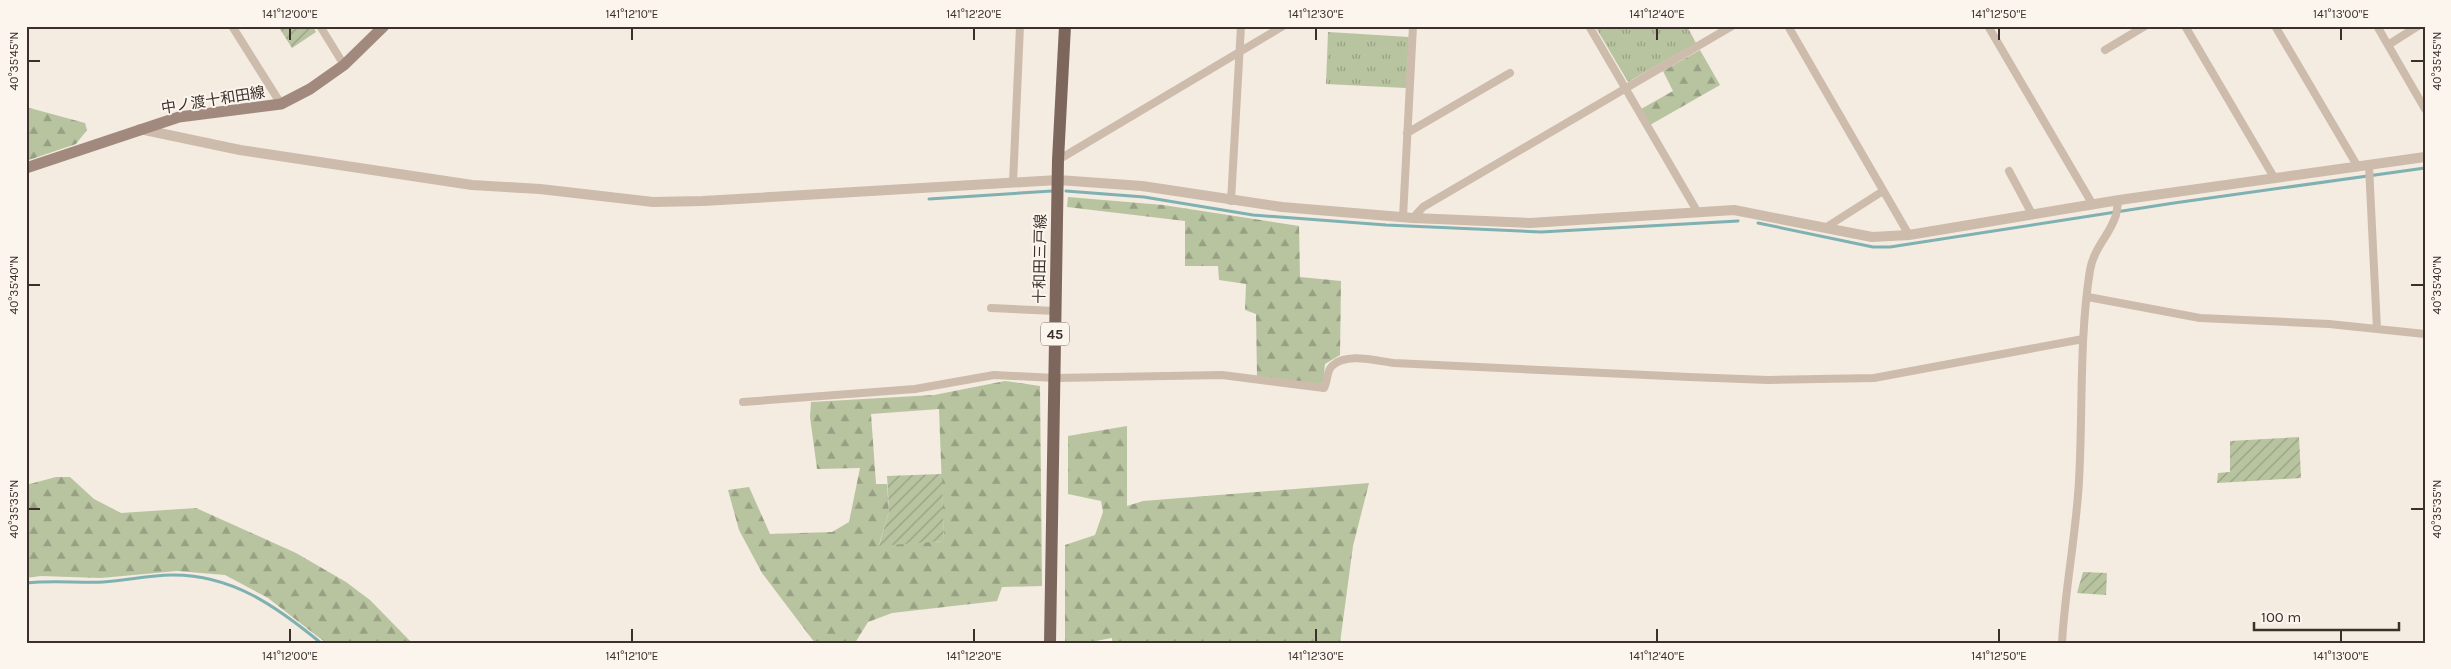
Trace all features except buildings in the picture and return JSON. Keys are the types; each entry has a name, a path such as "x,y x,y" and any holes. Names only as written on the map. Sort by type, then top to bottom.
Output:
{"main road":[{"name":"中ノ渡十和田線","path":"26,168 179,117 281,104 310,88 344,65 384,26"},
{"name":"十和田三戸線","path":"1050,643 1058,160 1065,26"}],"street":[{"path":"232,26 281,104"},
{"path":"320,26 344,65"},
{"path":"1013,183 1020,26"},
{"path":"1231,201 1241,26"},
{"path":"1058,160 1284,26"},
{"path":"1408,218 1407,133 1413,26"},
{"path":"1589,26 1697,211"},
{"path":"1408,218 1423,207 1732,26"},
{"path":"2105,50 2145,26"},
{"path":"2185,26 2275,179"},
{"path":"2275,26 2358,168"},
{"path":"2377,26 2421,95 2425,109"},
{"path":"2388,45 2418,26"},
{"path":"1789,27 1909,235"},
{"path":"1991,27 2094,205"},
{"path":"1407,133 1510,73"},
{"path":"140,129 240,150 399,176 472,185 540,189 653,202 703,201 1058,180 1142,186 1231,201 1340,213 1408,218 1538,223 1697,211 1748,212 1872,237 1909,235 2094,205 2117,208 2275,179 2358,168 2369,173 2425,157"},
{"path":"2009,171 2032,214"},
{"path":"2369,173 2377,329"},
{"path":"1825,228 1883,191"},
{"path":"2062,643 2064,606 2073,551 2079,480 2084,339 2090,268 2096,248 2117,208"},
{"path":"2088,297 2200,318 2377,329 2425,334"},
{"path":"991,308 1056,311"},
{"path":"743,402 915,389 994,375 1055,378 1222,375 1324,388 1332,365 1356,359 1394,363 1768,380 1874,378 2084,339"}],"green space":[{"path":"278,26 313,26 316,32 292,48"},
{"path":"1595,26 1687,26 1696,43 1628,82"},
{"path":"1328,32 1409,37 1406,88 1326,84"},
{"path":"1700,50 1720,85 1650,125 1641,109 1673,91 1663,71"},
{"path":"26,107 85,123 87,130 76,144 26,161"},
{"path":"1068,197 1163,205 1299,226 1300,277 1341,281 1340,355 1325,364 1323,383 1317,385 1257,377 1256,314 1245,310 1246,284 1219,280 1218,266 1185,266 1185,221 1067,207"},
{"path":"1005,381 1040,386 1042,586 1002,587 997,601 892,613 868,622 855,643 815,643 762,573 739,530 728,490 749,487 770,534 832,532 849,522 860,468 817,469 810,417 811,402 934,395","holes":["939,409 944,541 879,545 889,511 887,484 876,484 871,414"]},
{"path":"1127,426 1127,506 1143,501 1369,483 1353,546 1340,643 1112,643 1112,638 1085,643 1065,643 1065,545 1095,535 1103,512 1101,501 1068,494 1068,436"},
{"path":"2299,437 2301,478 2217,483 2218,473 2230,472 2230,441"},
{"path":"942,474 944,541 879,546 889,511 887,476"},
{"path":"56,477 70,477 94,499 121,513 196,508 296,553 346,582 370,600 412,643 326,643 268,598 225,575 177,571 101,578 41,576 26,578 26,485"},
{"path":"2083,572 2107,573 2106,595 2077,593"}],"waterway":[{"path":"1758,223 1873,247 1890,247 2174,203 2425,168"},
{"path":"929,199 1052,191"},
{"path":"1066,191 1144,197 1253,215 1386,225 1541,232 1738,221"},
{"path":"26,583 103,582 171,575 193,576 213,580 233,586 270,605 321,643"}]}
